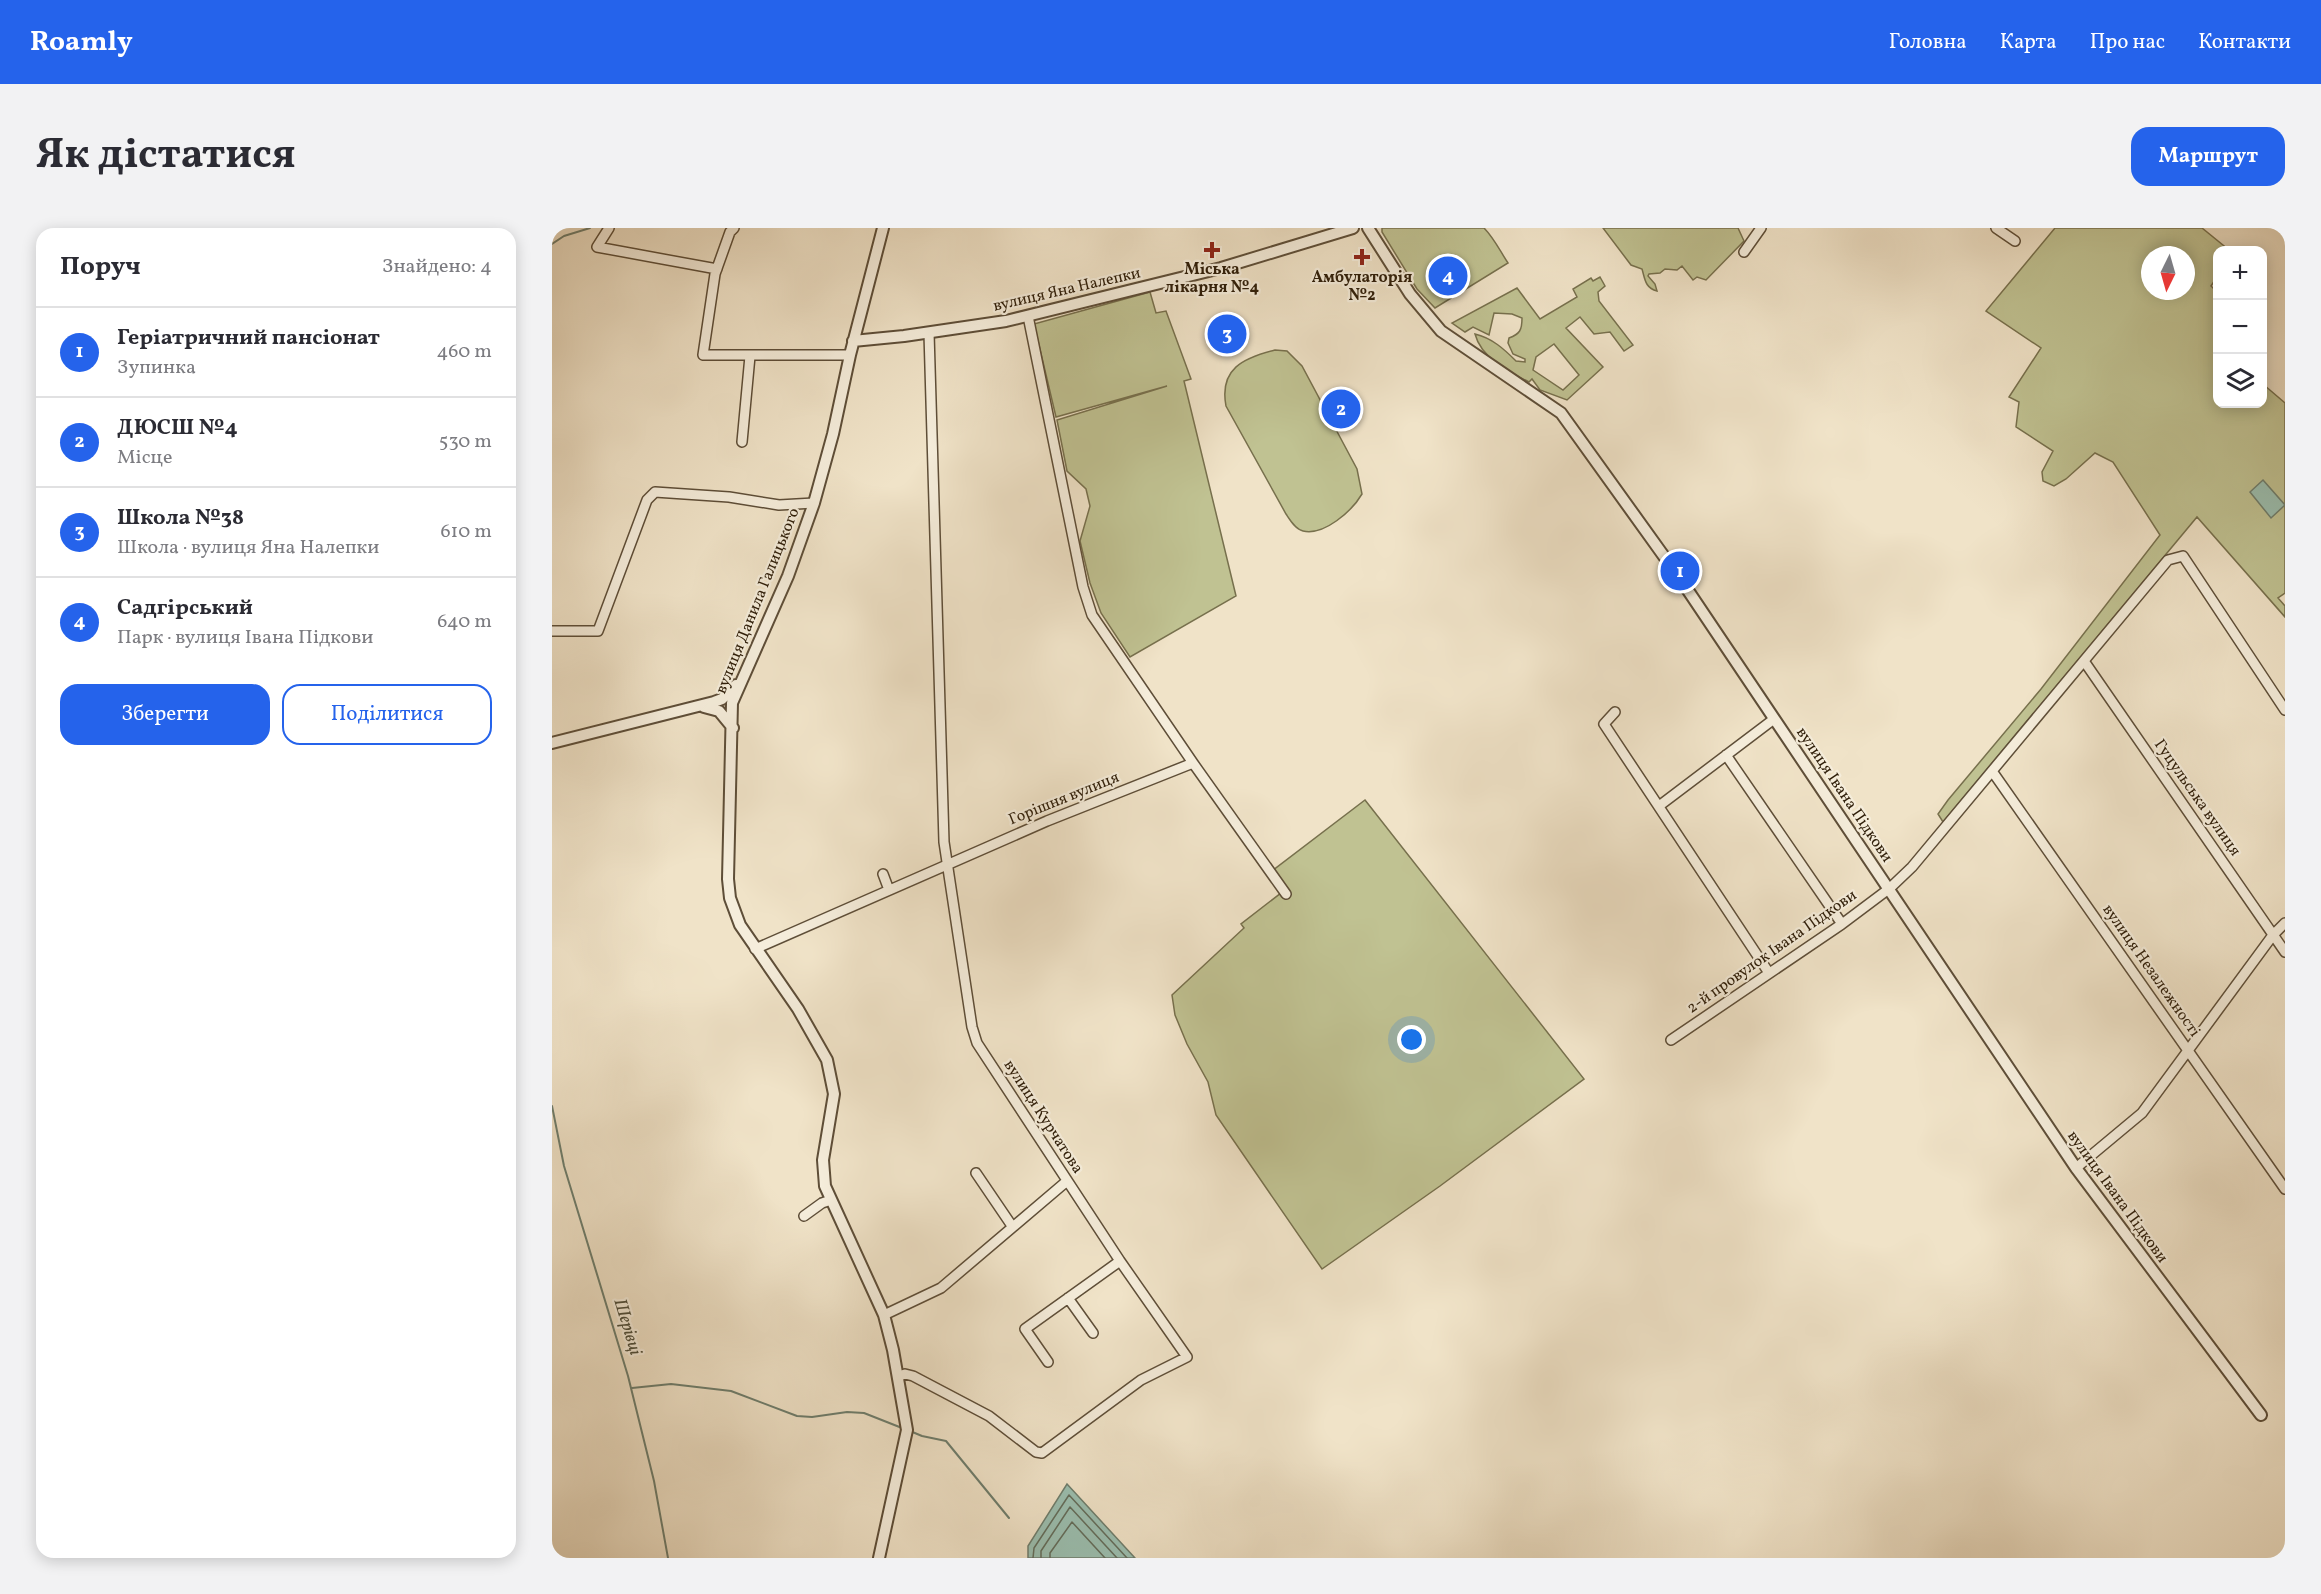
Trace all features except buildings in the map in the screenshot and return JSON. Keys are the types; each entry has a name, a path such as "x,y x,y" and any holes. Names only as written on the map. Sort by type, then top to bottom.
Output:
{"street":[{"path":"609,228 597,247 717,269"},
{"path":"734,228 730,232 717,269 703,355 850,355"},
{"name":"вулиця Данила Галицького","path":"879,1558 907,1430 884,1315 825,1186 823,1161 834,1094 832,1076 827,1060 798,1009 740,925 730,898 728,879 732,703 788,576 814,503 883,228"},
{"name":"вулиця Яна Налепки","path":"854,341 929,333 1028,316 1221,268 1353,228"},
{"name":"вулиця Івана Підкови","path":"1368,228 1410,294 1441,331 1561,413 1681,580 2076,1168 2261,1415"},
{"path":"1744,252 1761,228"},
{"path":"1996,228 2015,241"},
{"path":"1028,316 1083,586 1092,615 1286,894"},
{"name":"вулиця Курчатова","path":"898,1376 905,1374 913,1376 989,1416 1036,1452 1042,1453 1047,1452 1141,1380 1187,1357 1120,1261 977,1043 972,1027 944,843 929,333"},
{"path":"742,442 745,387 750,356"},
{"path":"552,631 598,631 647,500 655,492 729,497 779,505 814,503"},
{"name":"2-й провулок Івана Підкови","path":"1671,1040 1842,924 1890,888 1912,867 2168,560 2183,556 2285,710"},
{"name":"Гуцульська вулиця","path":"2084,660 2285,952"},
{"path":"553,739 700,706 722,699 741,680"},
{"path":"700,706 719,711 733,728"},
{"path":"1615,712 1604,723 1769,973"},
{"path":"1659,806 1774,719"},
{"path":"1726,755 1842,924"},
{"name":"Горішня вулиця","path":"755,949 1047,821 1193,763"},
{"name":"вулиця Незалежності","path":"1992,771 2285,1189"},
{"path":"883,874 889,890"},
{"path":"2076,1168 2142,1113 2272,935 2285,923"},
{"path":"976,1173 1012,1226"},
{"path":"884,1315 942,1288 1067,1181"},
{"path":"804,1216 822,1203 831,1200"},
{"path":"1048,1362 1025,1329 1120,1261"},
{"path":"1068,1298 1093,1334"}],"shaded area":[{"path":"1382,228 1484,228 1508,263 1435,308 1417,289 1382,232"},
{"path":"1603,228 1738,228 1744,241 1706,280 1697,277 1693,280 1682,266 1677,270 1665,269 1660,273 1649,274 1657,291 1648,285 1642,269 1631,265"},
{"path":"2055,228 2202,228 2224,246 2213,246 2213,283 2211,286 2213,288 2213,408 2267,408 2267,388 2285,403 2285,593 2278,598 2285,606 2285,617 2197,517 1943,822 1938,814 1948,800 2041,689 2160,535 2113,462 2095,453 2066,479 2054,486 2043,481 2042,472 2053,451 2016,427 2019,402 2009,397 2041,348 1986,311"},
{"path":"1600,277 1605,286 1598,292 1599,301 1633,345 1624,351 1610,332 1594,334 1580,317 1566,328 1603,367 1567,400 1540,390 1532,379 1529,382 1505,369 1489,357 1478,343 1475,334 1492,341 1516,361 1525,362 1525,359 1513,354 1508,343 1509,338 1520,331 1522,318 1512,314 1494,313 1489,335 1473,327 1465,332 1452,323 1517,288 1540,319 1577,297 1573,289 1591,278 1593,281","holes":["1554,344 1579,375 1563,390 1533,370 1536,357"]},
{"path":"1150,292 1156,313 1166,311 1191,379 1184,381 1236,596 1130,657 1101,613 1090,583 1080,541 1090,506 1086,489 1067,471 1057,420 1167,386 1056,417 1034,324"},
{"path":"1275,350 1287,351 1302,366 1357,469 1362,494 1352,508 1337,521 1320,530 1303,531 1291,521 1226,406 1226,383 1236,367 1253,357"},
{"path":"1365,800 1584,1079 1440,1186 1322,1269 1216,1115 1208,1082 1187,1044 1175,1015 1172,995 1244,928 1241,924 1286,889 1272,871"}],"water":[{"path":"2263,480 2285,505 2271,518 2250,492"},
{"path":"1067,1484 1135,1558 1028,1558 1028,1546"}],"waterway":[{"path":"552,244 564,236 590,228"},
{"name":"Шерівці","path":"552,1106 564,1166 628,1376 654,1481 668,1558"},
{"path":"632,1388 671,1384 731,1391 797,1416 864,1413 902,1428"},
{"path":"910,1431 946,1441 1009,1518"}],"place":[{"name":"Міська лікарня №4","path":"1212,250"},
{"name":"Амбулаторія №2","path":"1362,257"},
{"name":"Садгірський","path":"1448,276"},
{"name":"Школа №38","path":"1227,334"},
{"name":"ДЮСШ №4","path":"1341,409"},
{"name":"Геріатричний пансіонат","path":"1680,571"}]}
